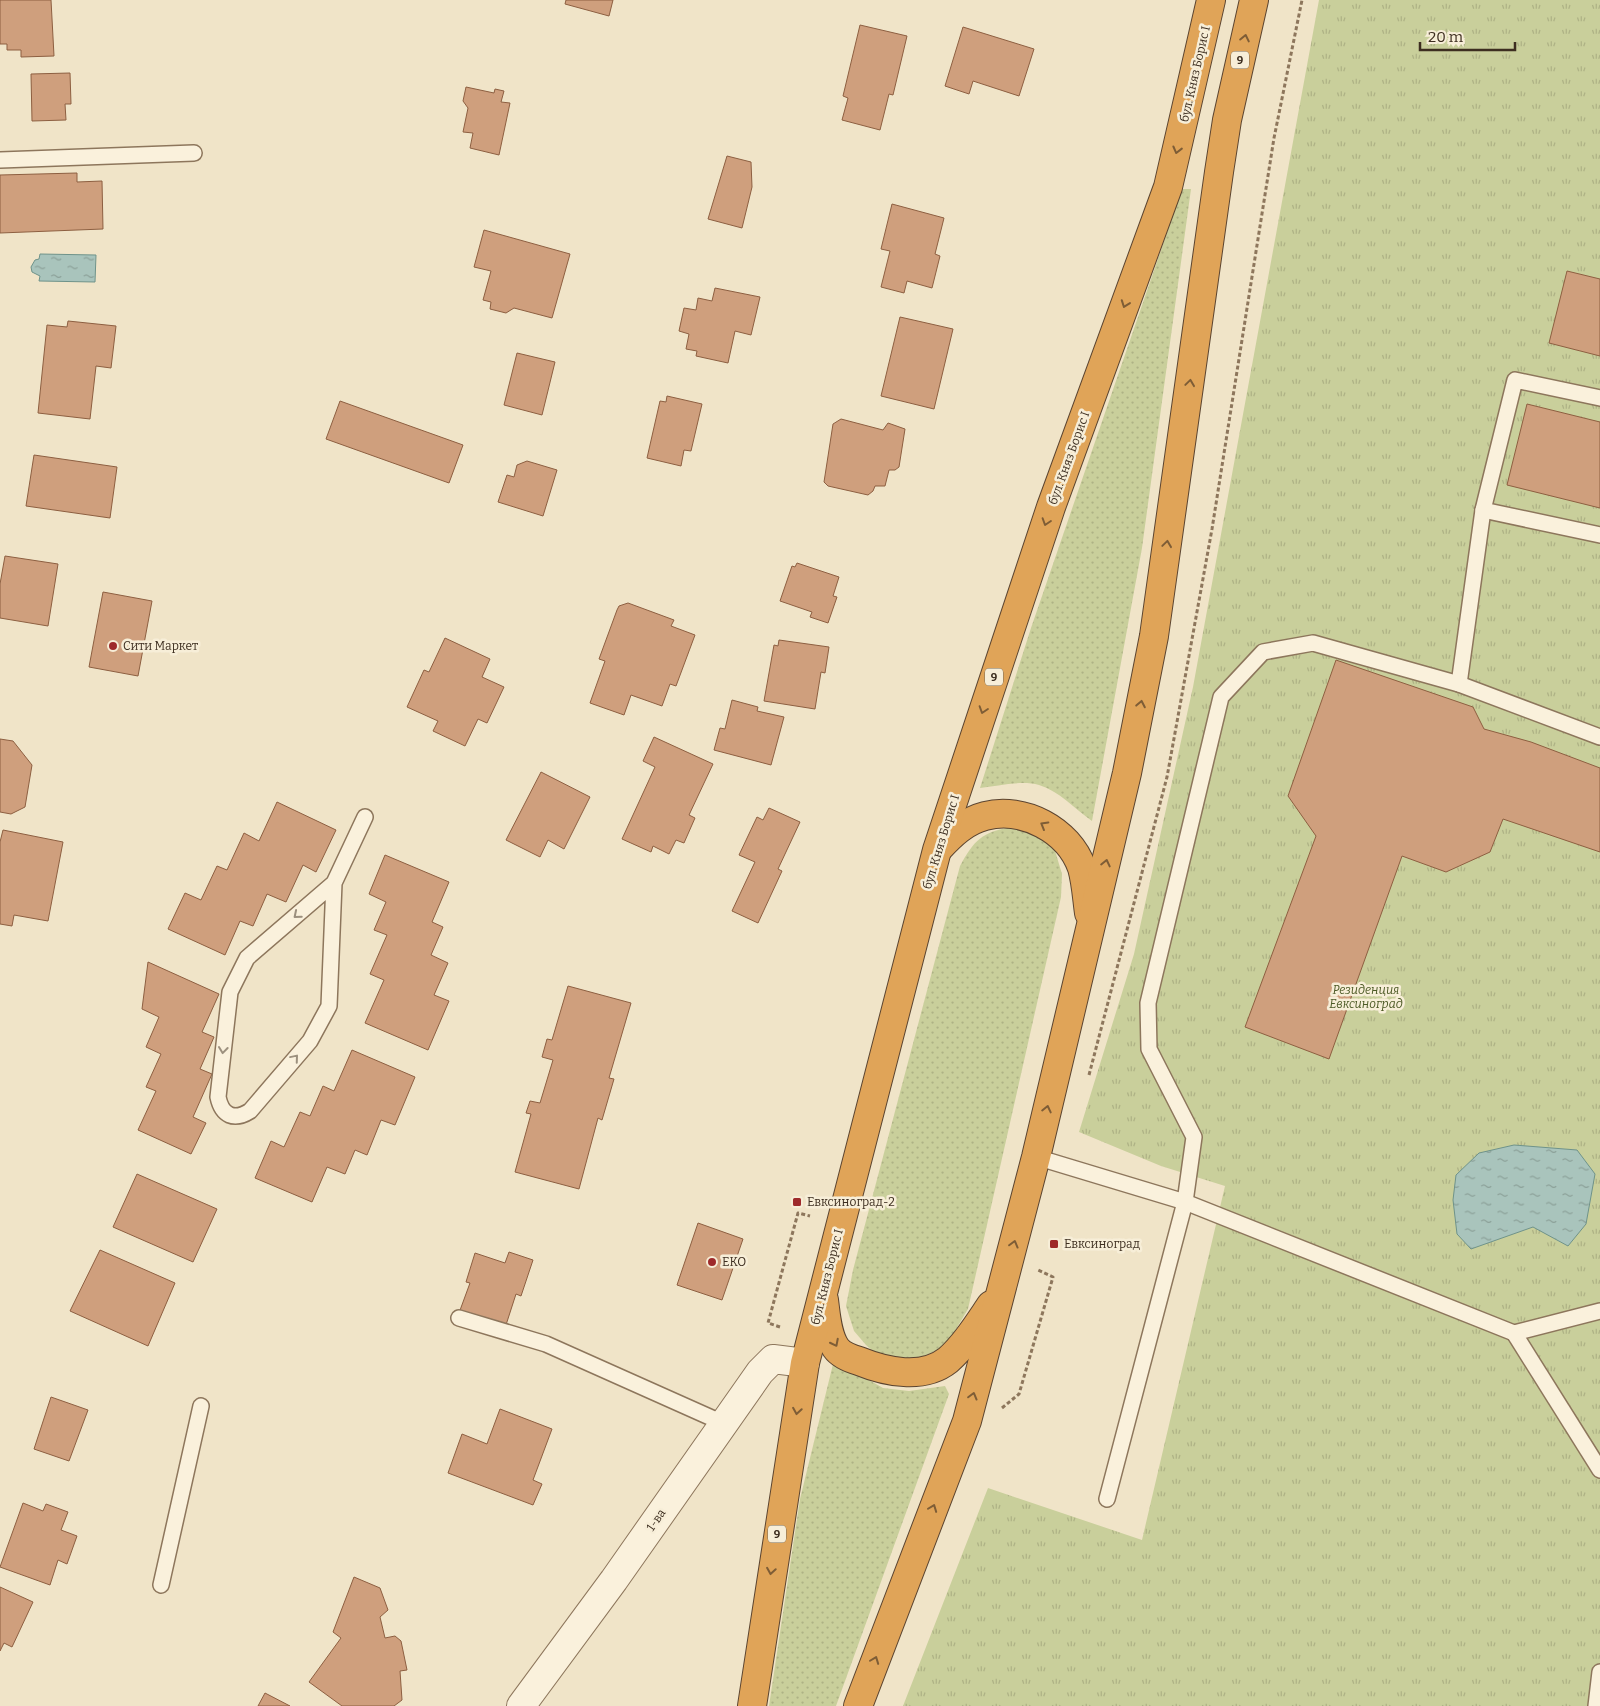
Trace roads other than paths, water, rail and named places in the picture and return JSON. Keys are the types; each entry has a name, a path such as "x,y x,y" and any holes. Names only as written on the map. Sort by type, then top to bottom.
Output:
{"highway":[{"name":"бул. Княз Борис I","path":"752,1706 804,1363 824,1296 843,1212 937,850 1051,507 1168,187 1211,0"},
{"name":"9","path":"858,1706 966,1421 1036,1157 1128,773 1154,636 1227,120 1254,0"},
{"path":"937,850 958,829 985,816 1014,814 1043,823 1066,841 1082,867 1091,927"},
{"path":"824,1296 829,1330 837,1349 850,1358 874,1367 906,1372 929,1370 947,1360 971,1335 1001,1291"}],"street":[{"name":"1-ва","path":"521,1706 614,1580 760,1372 773,1359 804,1363"}],"lane":[{"path":"0,160 194,153"},
{"path":"1459,684 1484,510 1514,380 1600,398"},
{"path":"1484,510 1600,535"},
{"path":"1107,1499 1185,1202 1194,1137 1149,1049 1148,1004 1221,697 1263,652 1314,643 1459,684 1600,737"},
{"path":"334,883 247,958 230,992 218,1097 220,1107 225,1113 233,1117 241,1116 250,1111 310,1041 329,1006 334,883 365,816"},
{"path":"1036,1157 1185,1202 1514,1333 1600,1311"},
{"path":"459,1318 546,1344 723,1424"},
{"path":"1514,1333 1600,1470"},
{"path":"161,1585 202,1406"},
{"path":"1596,1706 1600,1672"}],"water":[{"path":"40,254 96,255 95,282 39,281 40,276 32,272 31,267 35,260 39,259"},
{"path":"1514,1145 1577,1150 1595,1174 1586,1224 1568,1246 1533,1227 1471,1249 1457,1234 1453,1200 1456,1175 1479,1153"}],"place":[{"name":"Сити Маркет","path":"113,646"},
{"name":"Евксиноград-2","path":"797,1202"},
{"name":"Евксиноград","path":"1054,1244"},
{"name":"ЕКО","path":"712,1262"}],"park label":[{"name":"Резиденция Евксиноград","path":"1366,997"}]}
